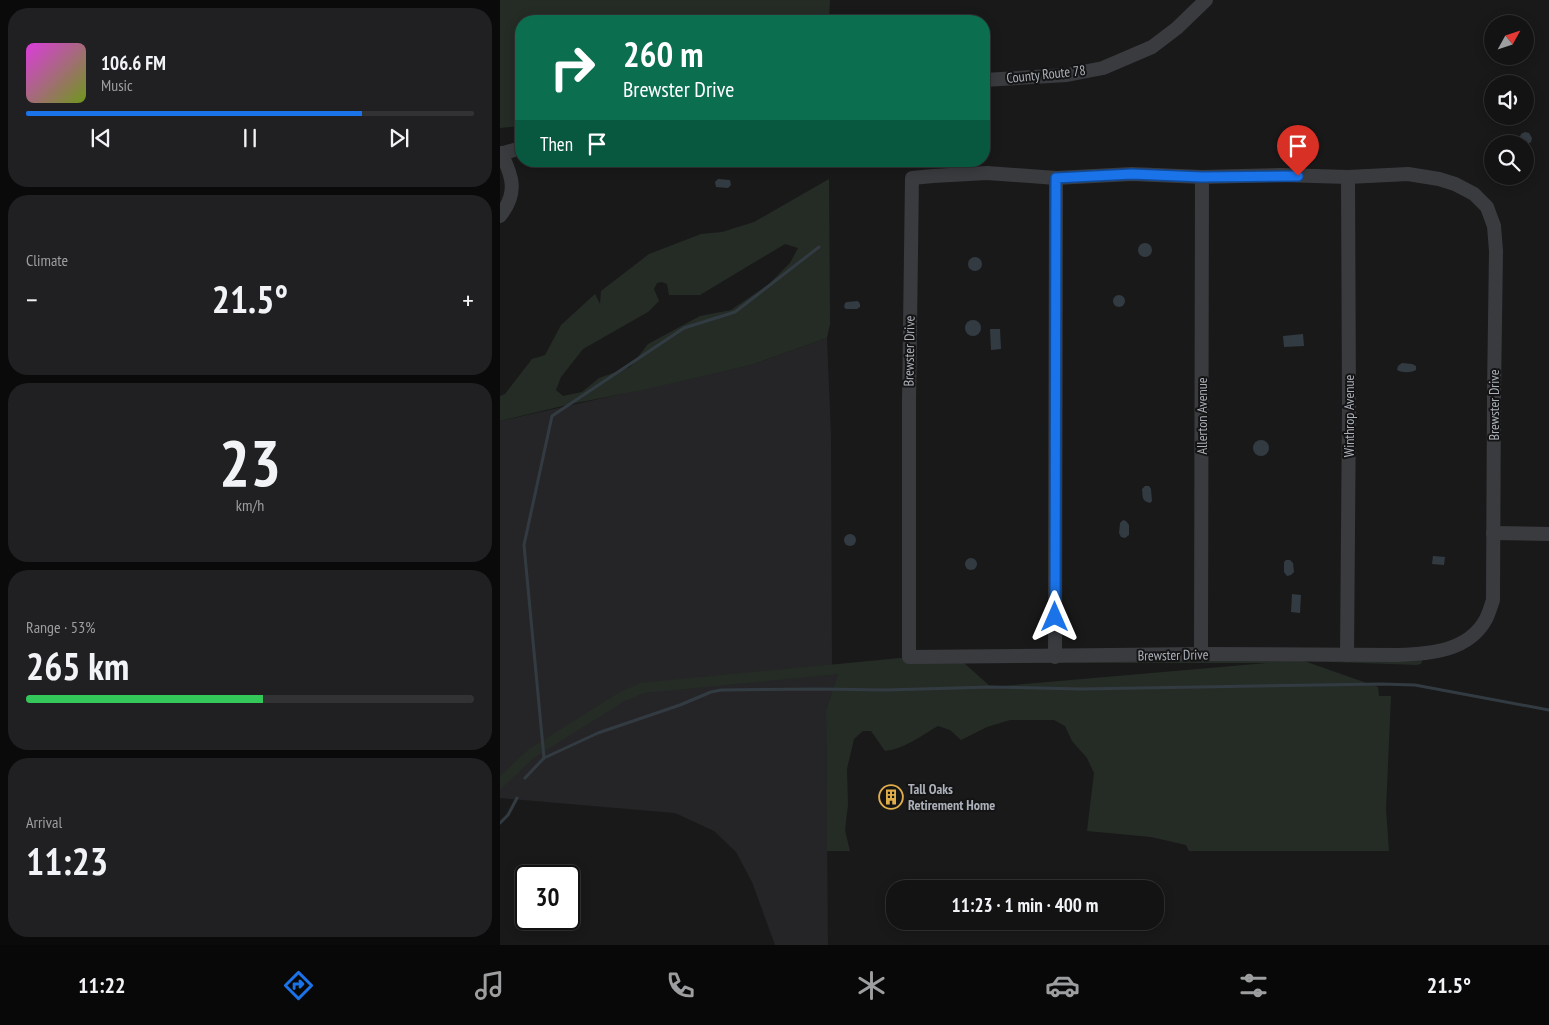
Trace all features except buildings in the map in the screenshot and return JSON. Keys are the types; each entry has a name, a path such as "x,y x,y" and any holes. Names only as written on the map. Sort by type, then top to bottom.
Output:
{"street":[{"name":"County Route 78","path":"990,80 1067,75 1103,68 1152,47 1177,28 1206,0"},
{"path":"500,216 511,197 512,184 509,169 501,154 515,150"},
{"name":"Brewster Drive","path":"988,173 1056,178 1132,174 1202,177 1348,177 1408,174 1439,178 1456,184 1474,194 1487,207 1494,226 1496,251 1493,600 1486,619 1475,633 1467,640 1442,650 1426,654 1398,656 1202,654 909,657 909,402 912,178 988,173"},
{"name":"Allerton Avenue","path":"1202,177 1202,654"},
{"name":"Winthrop Avenue","path":"1348,177 1350,406 1348,655"},
{"path":"1054,657 1056,178"},
{"path":"1493,533 1549,534"}],"shaded area":[{"path":"500,0 830,0 829,15 515,15 515,127 500,128"},
{"path":"1525,132 1530,135 1521,135"},
{"path":"718,179 730,180 731,185 728,188 716,187 715,182"},
{"path":"829,179 830,324 827,338 751,365 500,421 500,396 505,394 532,359 545,355 561,325 595,294 600,304 601,291 649,254 701,234 722,232 754,222","holes":["785,244 798,248 790,263 769,284 731,310 700,316 648,344 630,367 599,378 582,392 563,396 556,390 561,377 583,349 648,312 659,301 654,289 657,283 667,284 669,295 700,295"]},
{"path":"1145,243 1150,245 1152,250 1150,255 1145,257 1140,255 1138,250 1140,245"},
{"path":"975,257 980,259 982,264 980,269 975,271 970,269 968,264 970,259"},
{"path":"1117,295 1121,295 1125,301 1121,307 1117,307 1113,303 1113,299"},
{"path":"858,301 860,307 857,309 846,309 844,307 847,302"},
{"path":"973,320 979,322 981,328 979,334 973,336 967,334 965,328 967,322"},
{"path":"990,329 1000,329 1001,349 991,350"},
{"path":"1303,334 1304,346 1284,347 1283,336"},
{"path":"827,338 831,436 832,669 838,674 826,710 828,945 775,945 752,882 736,852 714,831 675,813 500,798 500,421 751,365"},
{"path":"1402,363 1416,366 1416,370 1402,372 1397,370 1398,366"},
{"path":"1261,440 1269,448 1261,456 1253,448"},
{"path":"1145,486 1149,486 1151,489 1152,501 1150,503 1143,498 1142,489"},
{"path":"1123,520 1129,525 1129,535 1125,538 1121,537 1119,533 1120,523"},
{"path":"848,534 852,534 856,540 852,546 848,546 844,542 844,538"},
{"path":"1433,556 1445,557 1444,565 1432,564"},
{"path":"969,558 973,558 977,564 973,570 969,570 965,566 965,562"},
{"path":"1290,560 1293,563 1294,572 1287,576 1284,572 1284,562"},
{"path":"1292,594 1301,595 1300,613 1291,612"},
{"path":"963,652 1423,659 1421,664 1417,665 1304,661 1378,687 1379,696 1391,696 1386,809 1389,851 1189,851 1186,845 1151,837 1087,831 1094,773 1087,758 1072,741 1065,726 1054,720 1010,720 987,727 961,740 950,730 938,726 906,745 885,751 871,731 863,731 854,739 847,769 848,805 845,830 850,851 827,851 826,710 838,674 644,693 625,701 535,757 500,790 500,776 529,749 620,692 640,683","holes":["964,663 1267,663 991,687"]}],"waterway":[{"path":"544,758 524,545 552,416 684,328 735,312 819,247"},
{"path":"525,778 544,758 598,733 721,690 885,690 991,687 1081,689 1381,684 1415,685 1549,710"},
{"path":"500,823 508,815 517,798"}],"place":[{"name":"Tall Oaks Retirement Home","path":"891,797"}],"route":[{"path":"1055,617 1056,178 1132,174 1202,177 1298,176"}]}
